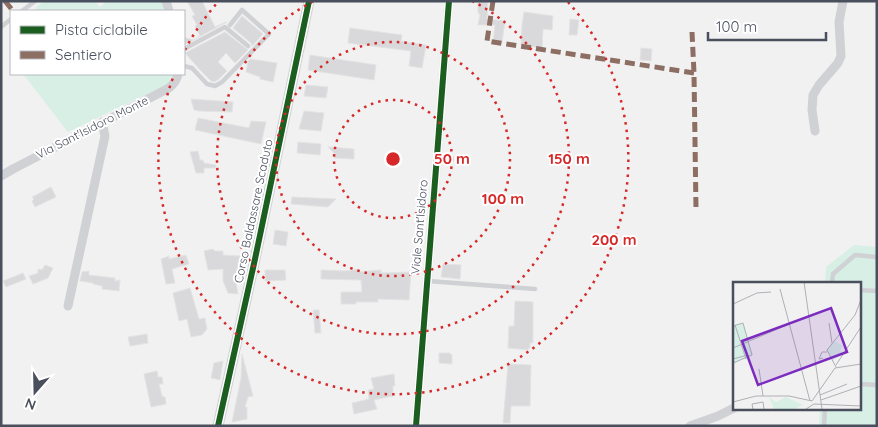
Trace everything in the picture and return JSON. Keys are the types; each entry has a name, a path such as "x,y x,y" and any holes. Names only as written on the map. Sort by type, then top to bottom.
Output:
{"street":[{"name":"Corso Baldassare Scaduto","path":"218,426 309,1"},
{"name":"Viale Sant'Isidoro","path":"416,426 449,1"},
{"path":"815,131 812,110 813,95 838,63 841,56 839,22 843,1"},
{"name":"Via Sant'Isidoro Monte","path":"1,176 169,88 173,85 178,75"},
{"path":"68,306 104,136 102,122"},
{"path":"690,426 733,408"}],"lane":[{"path":"23,10 35,1"},
{"path":"185,66 192,68 207,84 215,86 222,82 269,34 242,10 231,24"},
{"path":"185,48 225,27 248,46"},
{"path":"832,282 832,274 855,255 877,256"},
{"path":"426,280 535,289"},
{"path":"860,290 877,291"},
{"path":"860,384 877,385"},
{"path":"824,426 825,410"}],"green space":[{"path":"44,1 95,1 100,7 107,1 162,1 164,10 37,10 35,8"},
{"path":"24,75 172,75 173,79 170,83 68,132"},
{"path":"854,245 877,247 877,426 819,426 820,410 860,410 860,282 825,282 826,267"}],"building":[{"path":"187,1 202,1 215,27 227,22 185,44 185,37 193,40 200,36 192,16 195,15"},
{"path":"478,1 488,1 487,19 505,21 502,43 493,42 495,25 478,25 480,14 478,13"},
{"path":"524,12 553,16 552,30 543,29 542,48 521,45"},
{"path":"242,16 263,34 252,46 233,28"},
{"path":"570,19 579,20 577,35 569,35"},
{"path":"350,28 402,35 401,41 426,45 422,68 409,66 411,51 348,43"},
{"path":"225,32 248,50 235,63 226,53 218,62 227,71 214,82 185,53"},
{"path":"641,48 652,49 651,61 640,60"},
{"path":"310,55 376,65 374,80 308,70"},
{"path":"250,59 277,63 273,82 260,79 260,77 246,72"},
{"path":"306,85 328,87 326,98 304,96"},
{"path":"191,99 233,102 232,112 194,110"},
{"path":"304,111 324,113 321,131 299,129"},
{"path":"198,118 249,128 251,121 266,122 261,144 195,130"},
{"path":"298,142 321,144 320,155 297,153"},
{"path":"328,147 354,149 354,159 334,158 335,154"},
{"path":"198,151 200,160 203,160 204,163 216,165 216,168 204,168 204,173 196,173 190,152"},
{"path":"51,187 56,197 35,207 32,197"},
{"path":"292,197 336,199 328,207 291,204"},
{"path":"275,230 288,232 286,246 273,244"},
{"path":"213,249 215,251 223,251 223,255 240,256 239,270 241,269 241,276 235,277 238,294 228,293 223,281 223,269 208,270 204,251"},
{"path":"186,255 189,264 172,269 175,283 166,284 161,259 169,256 169,259"},
{"path":"443,264 461,265 460,279 441,277"},
{"path":"45,265 53,268 48,278 33,284 29,276 38,273 38,269 42,270"},
{"path":"359,269 359,272 381,270 381,273 411,272 409,300 378,299 378,302 341,304 341,292 362,292 361,280 321,279 321,270 345,271"},
{"path":"265,270 285,270 286,280 265,281"},
{"path":"89,271 89,275 115,278 115,281 120,280 119,291 102,289 102,286 80,281 82,272"},
{"path":"23,273 26,279 6,287 3,281"},
{"path":"190,288 199,319 205,318 207,329 202,335 191,337 187,319 179,321 173,293"},
{"path":"515,301 533,302 533,343 530,343 528,350 508,348 509,326 514,326"},
{"path":"313,310 319,310 321,333 315,333"},
{"path":"147,334 148,343 130,346 128,337"},
{"path":"439,353 449,353 452,355 452,364 439,363"},
{"path":"242,354 253,396 248,397 245,407 247,407 247,419 232,422 241,378"},
{"path":"223,361 220,380 211,378 214,363"},
{"path":"508,364 531,365 530,406 511,406 510,423 503,423"},
{"path":"157,371 158,377 162,377 163,384 159,384 166,404 151,407 144,374"},
{"path":"394,374 395,386 393,386 393,396 374,400 377,409 354,414 352,403 369,399 368,390 374,389 371,378"}],"marked path":[{"path":"5,1 12,10"},
{"path":"493,1 487,41 694,73"},
{"path":"692,32 696,209"}],"cycle path":[{"path":"218,426 309,1"},
{"path":"416,426 449,1"}]}
